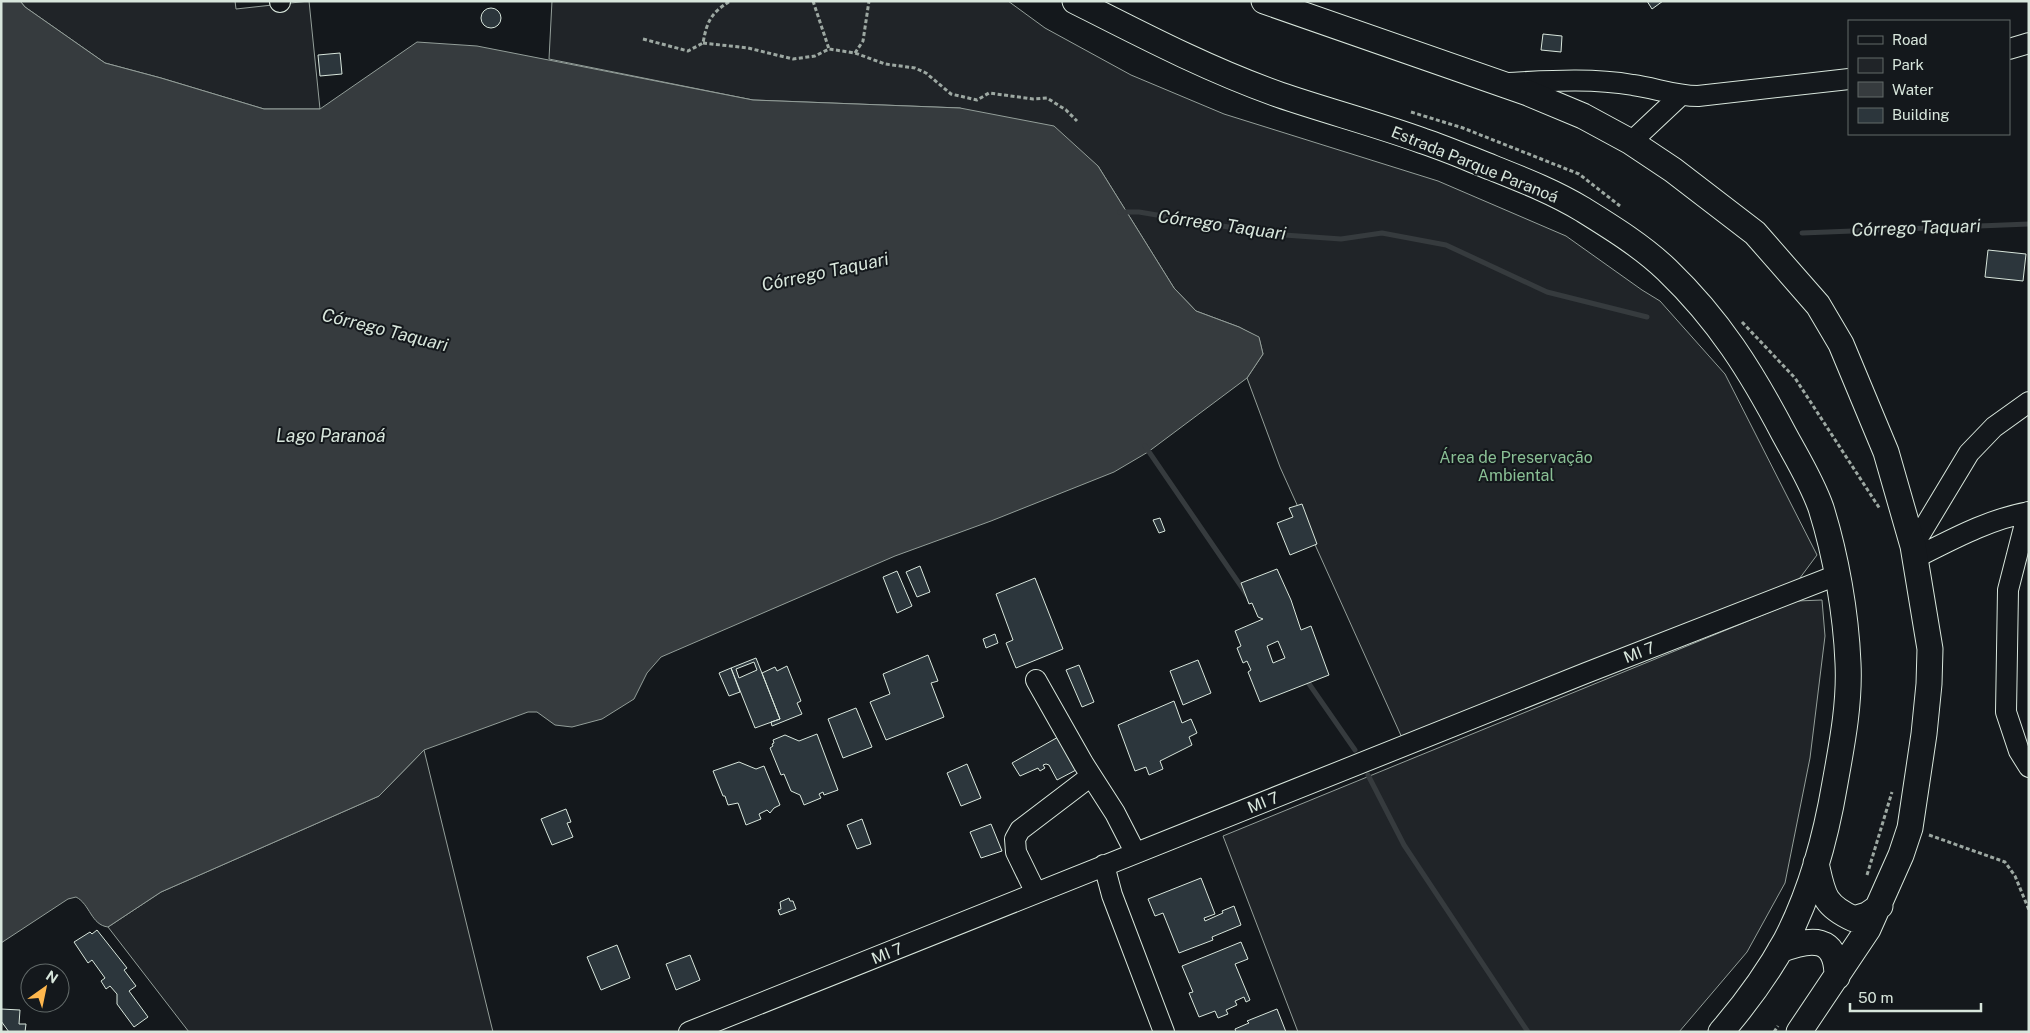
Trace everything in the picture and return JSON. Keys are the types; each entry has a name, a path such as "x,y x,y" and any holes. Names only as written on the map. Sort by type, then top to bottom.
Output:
{"main road":[{"name":"Estrada Parque Paranoá","path":"1075,1 1191,59 1269,91 1424,141 1520,179 1576,206 1617,232 1664,267 1698,302 1728,338 1765,398 1806,475 1820,507 1837,575 1848,663 1847,698 1830,811 1816,863 1792,927 1780,950 1751,995 1721,1032"},
{"path":"1264,1 1501,83 1583,116 1631,142 1673,170 1755,233 1818,305 1841,344 1886,452 1914,552 1930,649 1929,684 1924,734 1910,828 1901,855 1880,906 1868,929 1837,977 1796,1029"},
{"path":"1816,863 1821,887 1830,905 1839,912 1854,919 1867,915 1880,906"},
{"path":"1780,950 1808,941 1823,945 1835,956 1837,977"}],"street":[{"path":"2010,48 2029,43"},
{"path":"1501,83 1591,80 1633,85 1680,96 1698,96 1848,79"},
{"path":"1631,142 1680,96"},
{"path":"1914,552 1969,453 1994,427 2029,402"},
{"path":"1914,552 1956,538 2013,514 2028,512 2008,590 2006,712 2019,751 2029,767"},
{"name":"MI 7","path":"689,1032 1135,852 1837,575"},
{"path":"1036,680 1091,776 1115,813 1135,852"},
{"path":"1036,893 1016,852 1015,839 1020,830 1091,776"},
{"path":"1104,865 1112,895 1164,1032"}],"path":[{"path":"703,43 706,25 717,9 730,1"},
{"path":"813,1 829,49"},
{"path":"856,53 863,40 869,1"},
{"path":"643,40 688,51 703,43 748,48 793,59 815,56 829,49 856,53 885,64 915,68 926,73 951,94 977,100 989,93 1033,99 1047,98 1066,110 1077,121"},
{"path":"1408,112 1463,128 1579,174 1624,209"},
{"path":"1736,315 1795,378 1884,516"},
{"path":"1865,882 1893,790"},
{"path":"1910,828 2005,862 2015,876 2029,910"},
{"path":"1774,1032 1796,1029"}],"green space":[{"path":"20,1 235,1 236,9 309,1 320,109 264,109 105,63 25,7"},
{"name":"Área de Preservação Ambiental","path":"552,1 1008,1 1045,28 1131,75 1224,114 1438,181 1566,236 1660,301 1725,374 1817,555 1788,594 1403,740 1280,467 1247,378 1263,354 1259,338 1239,327 1196,311 1174,288 1098,166 960,108 753,100 549,59"},
{"path":"1822,600 1825,636 1810,758 1785,883 1747,952 1679,1032 1298,1032 1223,836 1797,601"},
{"path":"424,750 493,1032 189,1032 108,927 161,892 379,796"}],"water":[{"name":"Lago Paranoá","path":"1,1 20,1 25,7 105,63 264,109 320,109 417,42 477,46 753,100 960,108 1054,126 1098,166 1174,288 1196,311 1239,327 1259,337 1263,354 1247,378 1148,452 1114,472 991,521 895,556 661,657 647,673 634,699 602,719 572,727 555,725 537,712 528,712 424,750 379,796 161,892 108,927 98,922 85,904 76,897 68,899 1,943"}],"building":[{"path":"1647,1 1663,1 1652,9"},
{"path":"487,8 495,8 501,14 501,22 495,28 487,28 481,22 481,14"},
{"path":"1543,34 1562,36 1561,52 1541,50"},
{"path":"340,53 342,74 320,76 318,55"},
{"path":"1988,250 2026,254 2023,281 1985,277"},
{"path":"1302,504 1317,544 1290,555 1277,523 1293,517 1289,508"},
{"path":"1160,518 1165,531 1159,533 1153,520"},
{"path":"920,566 930,592 917,597 906,572"},
{"path":"1277,569 1291,600 1301,630 1311,626 1329,675 1260,702 1248,672 1251,670 1247,661 1243,663 1237,648 1241,646 1235,631 1263,619 1258,617 1252,603 1249,604 1241,583","holes":["1278,641 1285,658 1273,663 1267,646"]},
{"path":"897,571 912,606 897,613 883,577"},
{"path":"1035,578 1063,649 1016,668 1006,643 1013,640 996,594"},
{"path":"995,634 998,643 986,648 983,639"},
{"path":"928,655 938,681 931,683 944,717 886,740 870,702 890,694 883,674"},
{"path":"756,658 780,719 755,728 731,668","holes":["754,662 757,670 739,678 736,669"]},
{"path":"1198,660 1211,693 1183,705 1170,671"},
{"path":"1079,665 1094,702 1082,707 1066,670"},
{"path":"787,666 801,701 797,703 802,714 772,726 771,722 780,719 762,673 775,667 777,671"},
{"path":"731,668 740,692 729,696 719,673"},
{"path":"1174,701 1182,723 1191,719 1197,733 1189,737 1192,745 1160,761 1163,769 1149,775 1146,767 1135,771 1118,725"},
{"path":"856,708 872,747 843,758 828,719"},
{"path":"817,734 838,790 824,795 823,792 819,794 821,798 804,805 800,795 791,791 784,774 781,775 770,748 773,746 773,740 785,735 799,741"},
{"path":"1060,736 1078,769 1057,780 1049,765 1046,764 1043,765 1045,768 1040,771 1038,768 1020,776 1012,763"},
{"path":"739,762 756,769 764,766 780,805 770,813 767,810 759,814 761,819 746,825 738,803 728,805 713,771"},
{"path":"967,764 981,798 961,806 947,773"},
{"path":"566,809 571,822 567,823 573,837 552,845 541,819"},
{"path":"862,819 871,844 857,849 847,825"},
{"path":"991,824 1002,851 981,858 970,832"},
{"path":"1201,878 1215,914 1204,918 1205,921 1234,906 1241,925 1212,937 1213,940 1179,953 1163,913 1155,916 1148,899"},
{"path":"789,898 790,901 793,901 796,909 780,915 778,910 781,909 780,902"},
{"path":"97,930 127,968 124,970 136,986 129,991 148,1017 134,1027 117,1004 117,994 110,986 106,989 101,981 105,978 92,960 88,963 74,942"},
{"path":"1241,942 1248,959 1235,964 1250,1000 1246,1002 1244,997 1235,1001 1237,1005 1226,1010 1228,1014 1218,1018 1215,1011 1199,1017 1189,993 1193,992 1182,966"},
{"path":"617,945 630,978 601,990 587,957"},
{"path":"690,955 700,980 676,990 666,964"},
{"path":"1,1009 20,1010 19,1024 26,1024 25,1032 9,1032 1,1021"},
{"path":"1277,1009 1286,1032 1236,1032 1235,1029 1249,1023 1247,1021"}],"waterway":[{"name":"Córrego Taquari","path":"1120,212 1139,212 1270,234 1341,239 1382,233 1446,245 1547,292 1647,317"},
{"name":"Córrego Taquari","path":"1802,233 2029,224"},
{"path":"1145,446 1247,595"},
{"path":"1305,678 1355,750"},
{"path":"1368,775 1404,845 1528,1032"}]}
